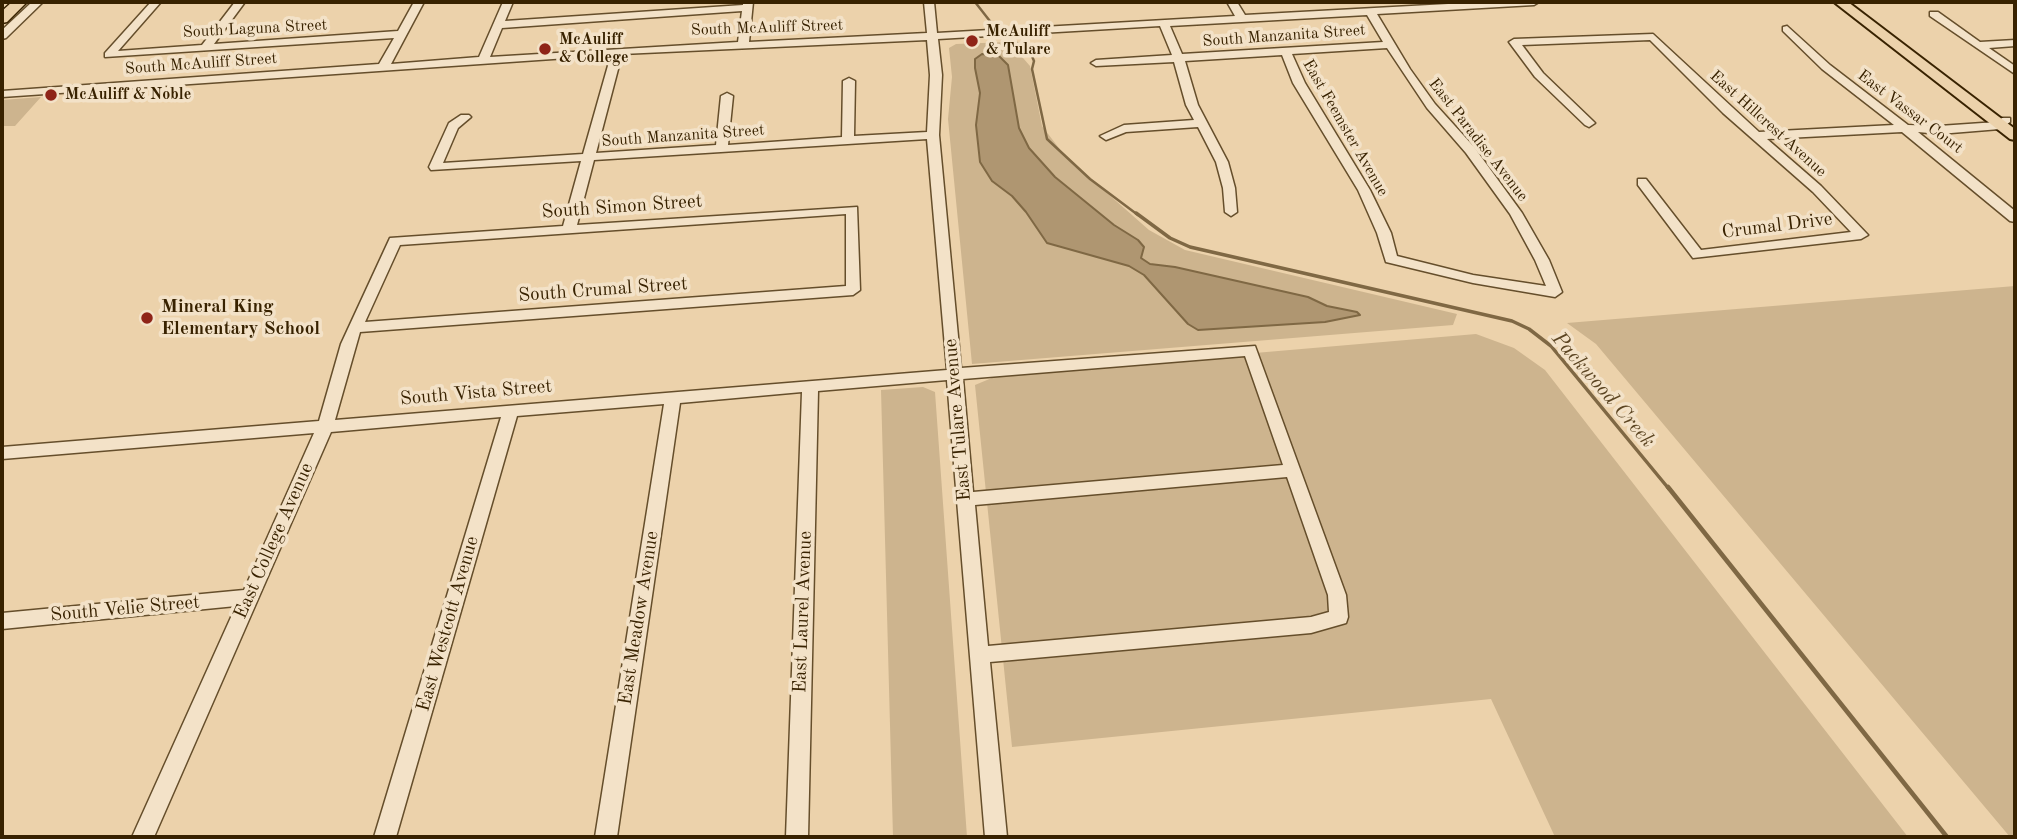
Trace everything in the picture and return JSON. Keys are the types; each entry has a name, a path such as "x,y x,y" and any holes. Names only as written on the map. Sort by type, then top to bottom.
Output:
{"highway":[{"path":"2,19 20,2"}],"main road":[{"path":"1840,2 2005,122"},
{"path":"1855,2 2005,122 2015,136"}],"street":[{"path":"2,36 38,2"},
{"name":"South Laguna Street","path":"156,2 109,55 402,34"},
{"path":"206,47 240,2"},
{"path":"384,66 419,2"},
{"path":"484,59 508,2"},
{"name":"East Tulare Avenue","path":"929,2 936,75 933,135 996,837"},
{"path":"1232,2 1242,18"},
{"name":"South McAuliff Street","path":"2,94 617,51 1534,2"},
{"path":"499,25 748,5 743,44"},
{"name":"East Paradise Avenue","path":"1370,11 1431,106 1470,150 1516,213 1542,260 1555,292 1474,279 1391,260"},
{"path":"1934,14 2015,71"},
{"path":"1163,22 1179,59 1183,81 1222,162 1229,188 1231,212"},
{"path":"304,42 312,28"},
{"name":"East Vassar Court","path":"1787,29 1826,67 1957,168 2015,218"},
{"name":"East Hillcrest Avenue","path":"1589,123 1539,75 1514,42 1653,37 1695,81 1817,189 1861,234"},
{"path":"1979,46 2015,43"},
{"name":"South Manzanita Street","path":"1096,63 1391,46"},
{"path":"569,229 617,51"},
{"name":"East Feemster Avenue","path":"1286,52 1311,105 1364,190 1384,233 1391,260"},
{"path":"848,141 849,81"},
{"path":"722,149 727,96"},
{"name":"South Manzanita Street","path":"465,117 453,126 435,167 933,135"},
{"path":"1757,136 1903,128 1920,131 2005,122"},
{"path":"1107,135 1124,128 1202,123"},
{"name":"Crumal Drive","path":"1642,182 1698,255 1861,234"},
{"name":"South Simon Street","path":"395,241 852,210 853,290"},
{"name":"East College Avenue","path":"143,837 325,427 334,403 341,365 395,241"},
{"name":"South Crumal Street","path":"355,328 853,290"},
{"name":"South Vista Street","path":"2,453 1250,350 1293,470"},
{"name":"East Laurel Avenue","path":"797,837 810,386"},
{"name":"East Meadow Avenue","path":"606,837 673,398"},
{"name":"East Westcott Avenue","path":"386,837 511,411"},
{"path":"965,499 1293,470 1337,595 1339,617 1311,625 980,655"},
{"name":"South Velie Street","path":"2,621 249,597"}],"shaded area":[{"path":"1009,42 1030,66 1042,126 1065,156 1149,230 1185,250 1457,314 1453,325 972,364 948,119 952,77 949,48 956,44"},
{"path":"982,54 998,55 1008,65 1019,128 1029,148 1055,177 1114,225 1138,240 1144,247 1141,258 1150,264 1175,267 1308,297 1327,306 1357,312 1360,315 1325,322 1198,330 1188,324 1144,275 1129,266 1047,243 1026,212 1012,196 992,181 980,162 976,125 980,93 975,59"},
{"path":"41,97 15,126 2,126 2,100"},
{"path":"2015,286 2015,837 2010,837 1596,344 1567,323"},
{"path":"1476,334 1514,348 1545,370 1908,837 1555,837 1491,699 1012,747 975,385 999,375"},
{"path":"923,387 935,392 967,837 893,837 881,390"}],"waterway":[{"name":"Packwood Creek","path":"975,2 993,25"},
{"name":"Packwood Creek","path":"1013,40 1031,54 1034,61 1032,69 1047,139 1090,179 1138,215"},
{"name":"Packwood Creek","path":"1136,213 1170,238 1190,247 1512,321 1529,329 1551,346 1669,489"},
{"name":"Packwood Creek","path":"1668,487 1947,837"}],"place":[{"name":"McAuliff & Tulare","path":"972,41"},
{"name":"McAuliff & College","path":"545,49"},
{"name":"McAuliff & Noble","path":"51,95"},
{"name":"Mineral King Elementary School","path":"147,318"}]}
